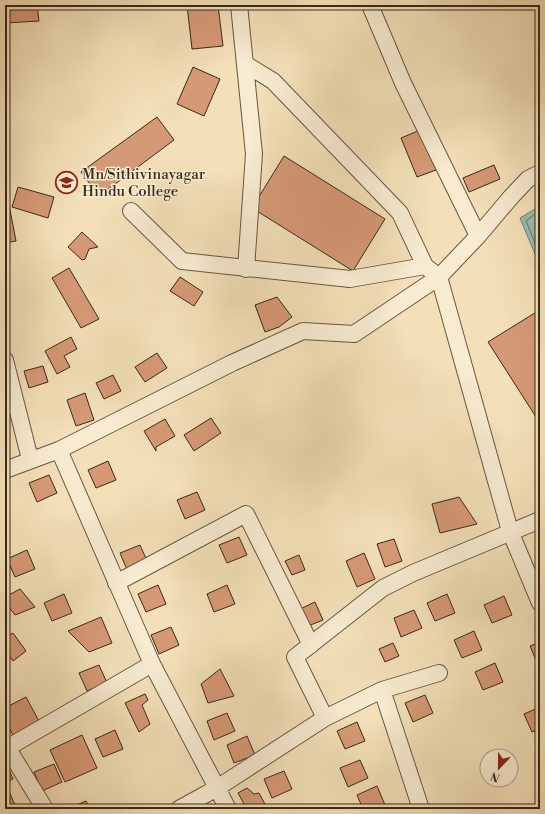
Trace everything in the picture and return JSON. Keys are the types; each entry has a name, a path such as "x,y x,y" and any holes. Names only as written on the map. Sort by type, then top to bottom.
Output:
{"street":[{"path":"239,5 254,154 246,269"},
{"path":"370,5 403,83 478,236"},
{"path":"245,64 273,81 400,213 425,266 439,277 510,531 540,603"},
{"path":"5,470 30,459 59,450 232,363 303,331 354,334 439,277 478,236 528,179 540,173"},
{"path":"131,212 182,261 350,279 425,266"},
{"path":"5,360 30,459"},
{"path":"59,450 152,664 228,809"},
{"path":"116,583 246,514 311,645"},
{"path":"325,718 296,657 383,588 510,531 540,520"},
{"path":"44,809 6,746 152,664"},
{"path":"179,809 217,788 325,718 382,690 439,673"},
{"path":"382,690 421,809"}],"water":[{"path":"540,206 540,266 520,218"}],"building":[{"path":"5,5 37,5 39,21 5,23"},
{"path":"187,5 218,5 223,46 192,49"},
{"path":"193,67 220,79 204,116 177,104"},
{"path":"157,117 174,140 99,196 81,172"},
{"path":"420,130 436,170 417,177 401,138"},
{"path":"284,156 385,219 353,271 252,208"},
{"path":"494,165 500,179 469,192 463,178"},
{"path":"5,184 16,241 5,243"},
{"path":"18,187 54,197 48,218 12,207"},
{"path":"82,232 98,247 89,249 85,259 82,260 68,247"},
{"path":"69,268 99,319 81,328 52,278"},
{"path":"180,277 203,292 194,306 170,291"},
{"path":"277,297 292,317 279,327 265,332 255,305"},
{"path":"538,311 540,314 540,415 536,417 488,342"},
{"path":"71,337 77,349 64,356 70,367 57,374 45,351"},
{"path":"157,353 167,368 145,382 135,367"},
{"path":"43,366 48,382 29,388 24,371"},
{"path":"113,375 121,391 104,399 96,383"},
{"path":"85,393 94,420 76,426 67,400"},
{"path":"211,418 221,433 194,451 184,435"},
{"path":"165,419 175,436 156,447 156,451 144,431"},
{"path":"108,461 116,480 96,488 88,470"},
{"path":"49,475 57,493 37,502 29,483"},
{"path":"197,492 205,510 185,519 177,500"},
{"path":"459,497 477,524 440,533 432,504"},
{"path":"239,537 247,555 227,563 219,545"},
{"path":"394,539 402,561 385,567 377,544"},
{"path":"140,545 148,563 128,572 120,553"},
{"path":"27,550 35,569 15,577 7,559"},
{"path":"364,553 375,579 357,587 346,561"},
{"path":"299,555 305,570 292,575 285,561"},
{"path":"158,585 166,604 146,612 138,594"},
{"path":"227,585 235,604 214,612 207,594"},
{"path":"20,589 35,607 15,615 5,602 5,597"},
{"path":"64,594 72,613 52,621 44,603"},
{"path":"447,594 455,613 435,621 427,603"},
{"path":"504,596 512,615 492,623 484,605"},
{"path":"315,602 323,620 308,626 300,609"},
{"path":"414,610 422,628 401,637 394,618"},
{"path":"101,617 112,643 89,652 68,631"},
{"path":"171,627 179,645 159,654 151,635"},
{"path":"474,631 482,650 462,658 454,640"},
{"path":"13,633 26,651 13,661 5,650 5,638"},
{"path":"540,642 540,664 538,665 530,646"},
{"path":"393,643 399,656 385,662 379,649"},
{"path":"495,663 503,682 483,690 475,672"},
{"path":"99,665 107,683 87,691 79,673"},
{"path":"220,669 234,696 208,703 201,684"},
{"path":"145,694 148,700 142,705 150,724 139,732 125,703"},
{"path":"425,695 433,713 413,722 405,703"},
{"path":"26,697 40,723 14,737 5,720 5,708"},
{"path":"540,707 540,729 532,732 524,714"},
{"path":"227,713 235,731 214,740 207,721"},
{"path":"357,722 365,741 345,749 337,731"},
{"path":"115,730 123,749 103,757 95,739"},
{"path":"82,735 97,768 65,782 50,750"},
{"path":"247,736 255,755 234,763 227,745"},
{"path":"360,760 368,778 348,787 340,768"},
{"path":"5,761 13,779 5,783"},
{"path":"54,764 62,782 42,791 34,772"},
{"path":"284,771 292,789 272,798 264,779"},
{"path":"377,786 385,805 375,809 363,809 357,795"},
{"path":"7,787 15,805 5,809 5,788"},
{"path":"247,788 254,794 259,793 266,806 260,809 236,809 244,804 238,793"},
{"path":"86,801 90,809 67,809"}],"place":[{"name":"Mn/Sithivinayagar Hindu College","path":"66,183"}]}
